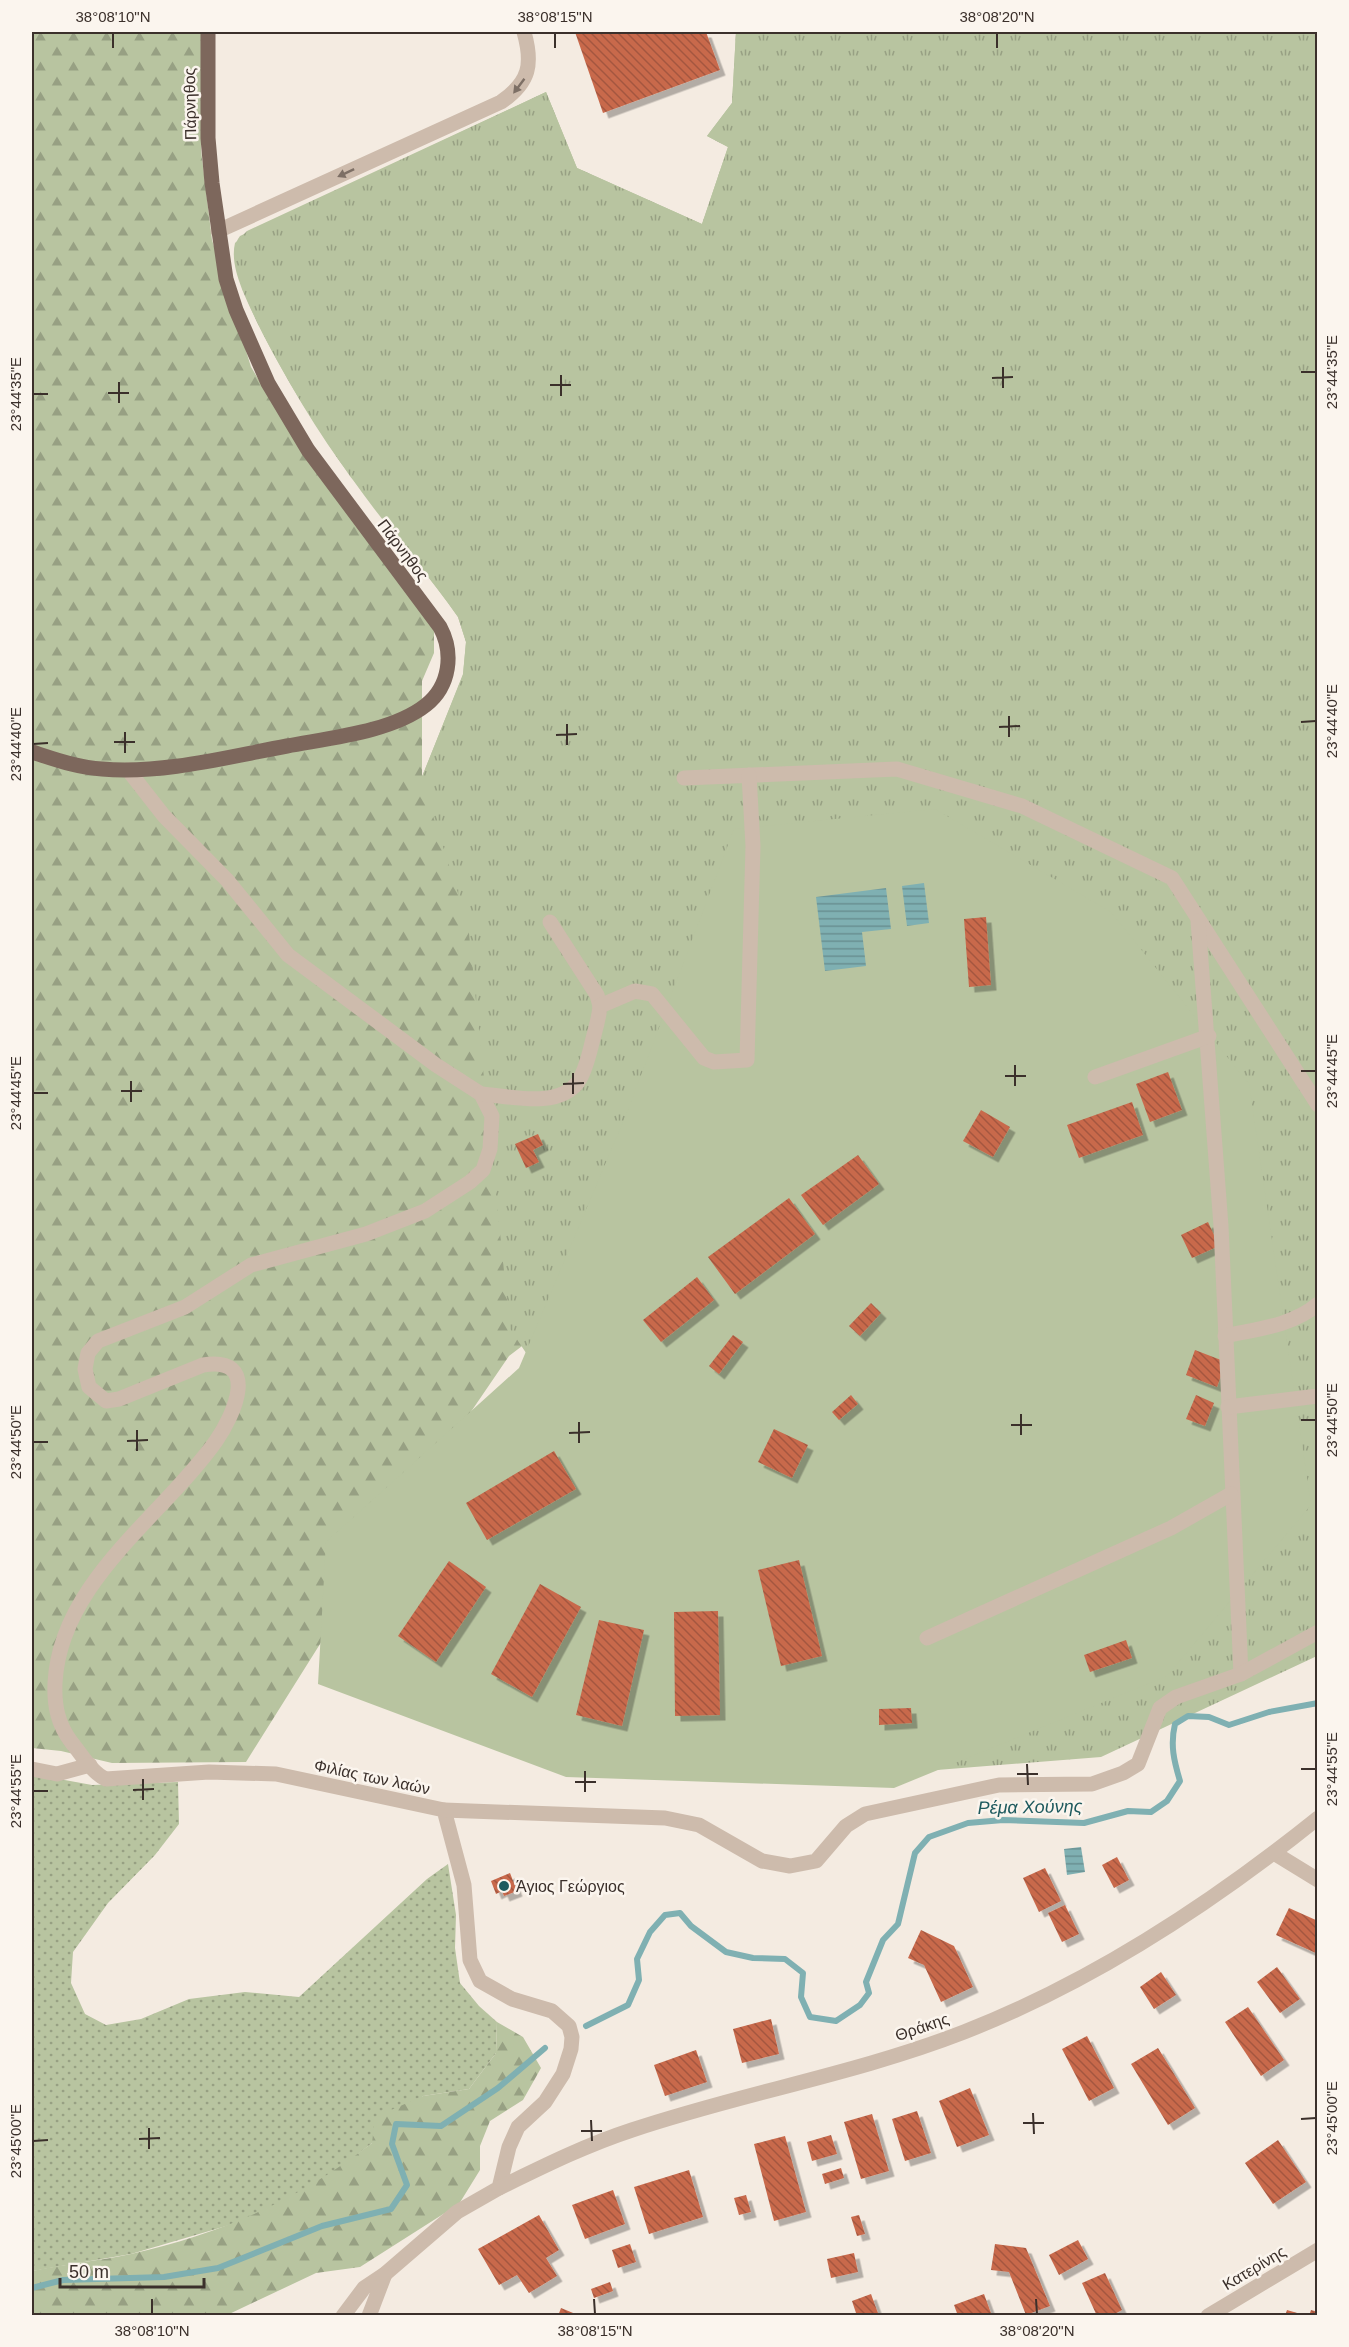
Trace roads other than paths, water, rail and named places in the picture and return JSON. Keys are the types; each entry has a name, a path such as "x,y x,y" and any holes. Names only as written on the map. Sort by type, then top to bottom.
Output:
{"main road":[{"name":"Πάρνηθος","path":"32,752 83,766 128,770 192,764 379,726 427,704 439,692 448,668 447,644 437,622 372,539 308,450 268,383 236,310 226,279 208,138 208,32"}],"street":[{"path":"219,231 501,102 517,91 528,72 530,52 524,32"},
{"path":"684,778 897,768 1022,806 1172,878 1317,1105"},
{"path":"128,770 164,816 227,880 288,955 436,1065 481,1094 545,1098 560,1096 579,1081 586,1065 600,1006 597,995 550,922"},
{"path":"600,1006 635,991 645,991 658,1000 704,1058 714,1062 747,1060 753,846 750,775"},
{"path":"1197,918 1209,1036 1241,1674"},
{"path":"1095,1077 1209,1036"},
{"path":"32,1769 57,1774 90,1765 64,1733 57,1716 56,1662 69,1622 122,1545 215,1442 232,1414 238,1398 239,1383 229,1367 218,1362 203,1365 119,1399 106,1401 89,1387 85,1369 88,1353 98,1341 185,1307 251,1265 376,1230 425,1211 470,1182 483,1170 490,1149 492,1116 481,1094"},
{"path":"1225,1336 1289,1322 1317,1304"},
{"path":"1228,1407 1317,1396"},
{"path":"927,1638 1172,1528 1231,1494"},
{"path":"444,1810 665,1818 699,1825 762,1861 790,1866 816,1861 846,1826 865,1814 999,1785 1092,1784 1123,1773 1138,1764 1160,1708 1176,1697 1241,1674 1317,1632"},
{"name":"Φιλίας των λαών","path":"90,1765 101,1777 113,1779 209,1772 276,1774 444,1810 464,1885 470,1960 480,1981 512,1999 552,2011 568,2026 572,2037 571,2049 563,2074 545,2102 518,2127 508,2148 499,2188"},
{"name":"Θράκης","path":"499,2188 562,2158 633,2129 828,2077 975,2027 1096,1969 1183,1916 1274,1853 1317,1818"},
{"path":"1274,1853 1317,1880"},
{"path":"343,2316 364,2288 385,2274 458,2211 499,2188"},
{"name":"Κατερίνης","path":"1208,2316 1317,2250"},
{"path":"369,2316 385,2274"}],"water":[{"path":"924,883 929,923 907,926 902,886"},
{"path":"886,888 891,929 862,932 866,966 825,971 816,897"},
{"path":"1081,1847 1085,1872 1067,1875 1064,1849"}],"waterway":[{"name":"Ρέμα Χούνης","path":"586,2026 628,2005 639,1980 637,1959 650,1932 665,1915 680,1913 691,1926 726,1952 753,1958 785,1959 803,1973 801,1997 810,2017 836,2021 860,2005 869,1993 866,1982 883,1940 898,1924 915,1853 929,1837 968,1823 1003,1820 1084,1823 1128,1811 1151,1812 1167,1801 1180,1781 1173,1753 1175,1724 1188,1716 1209,1717 1229,1725 1269,1712 1318,1703"},
{"path":"32,2288 63,2280 164,2277 218,2268 322,2226 391,2209 407,2185 392,2144 396,2124 441,2126 498,2088 545,2048"}],"place":[{"name":"Άγιος Γεώργιος","path":"504,1886"}]}
